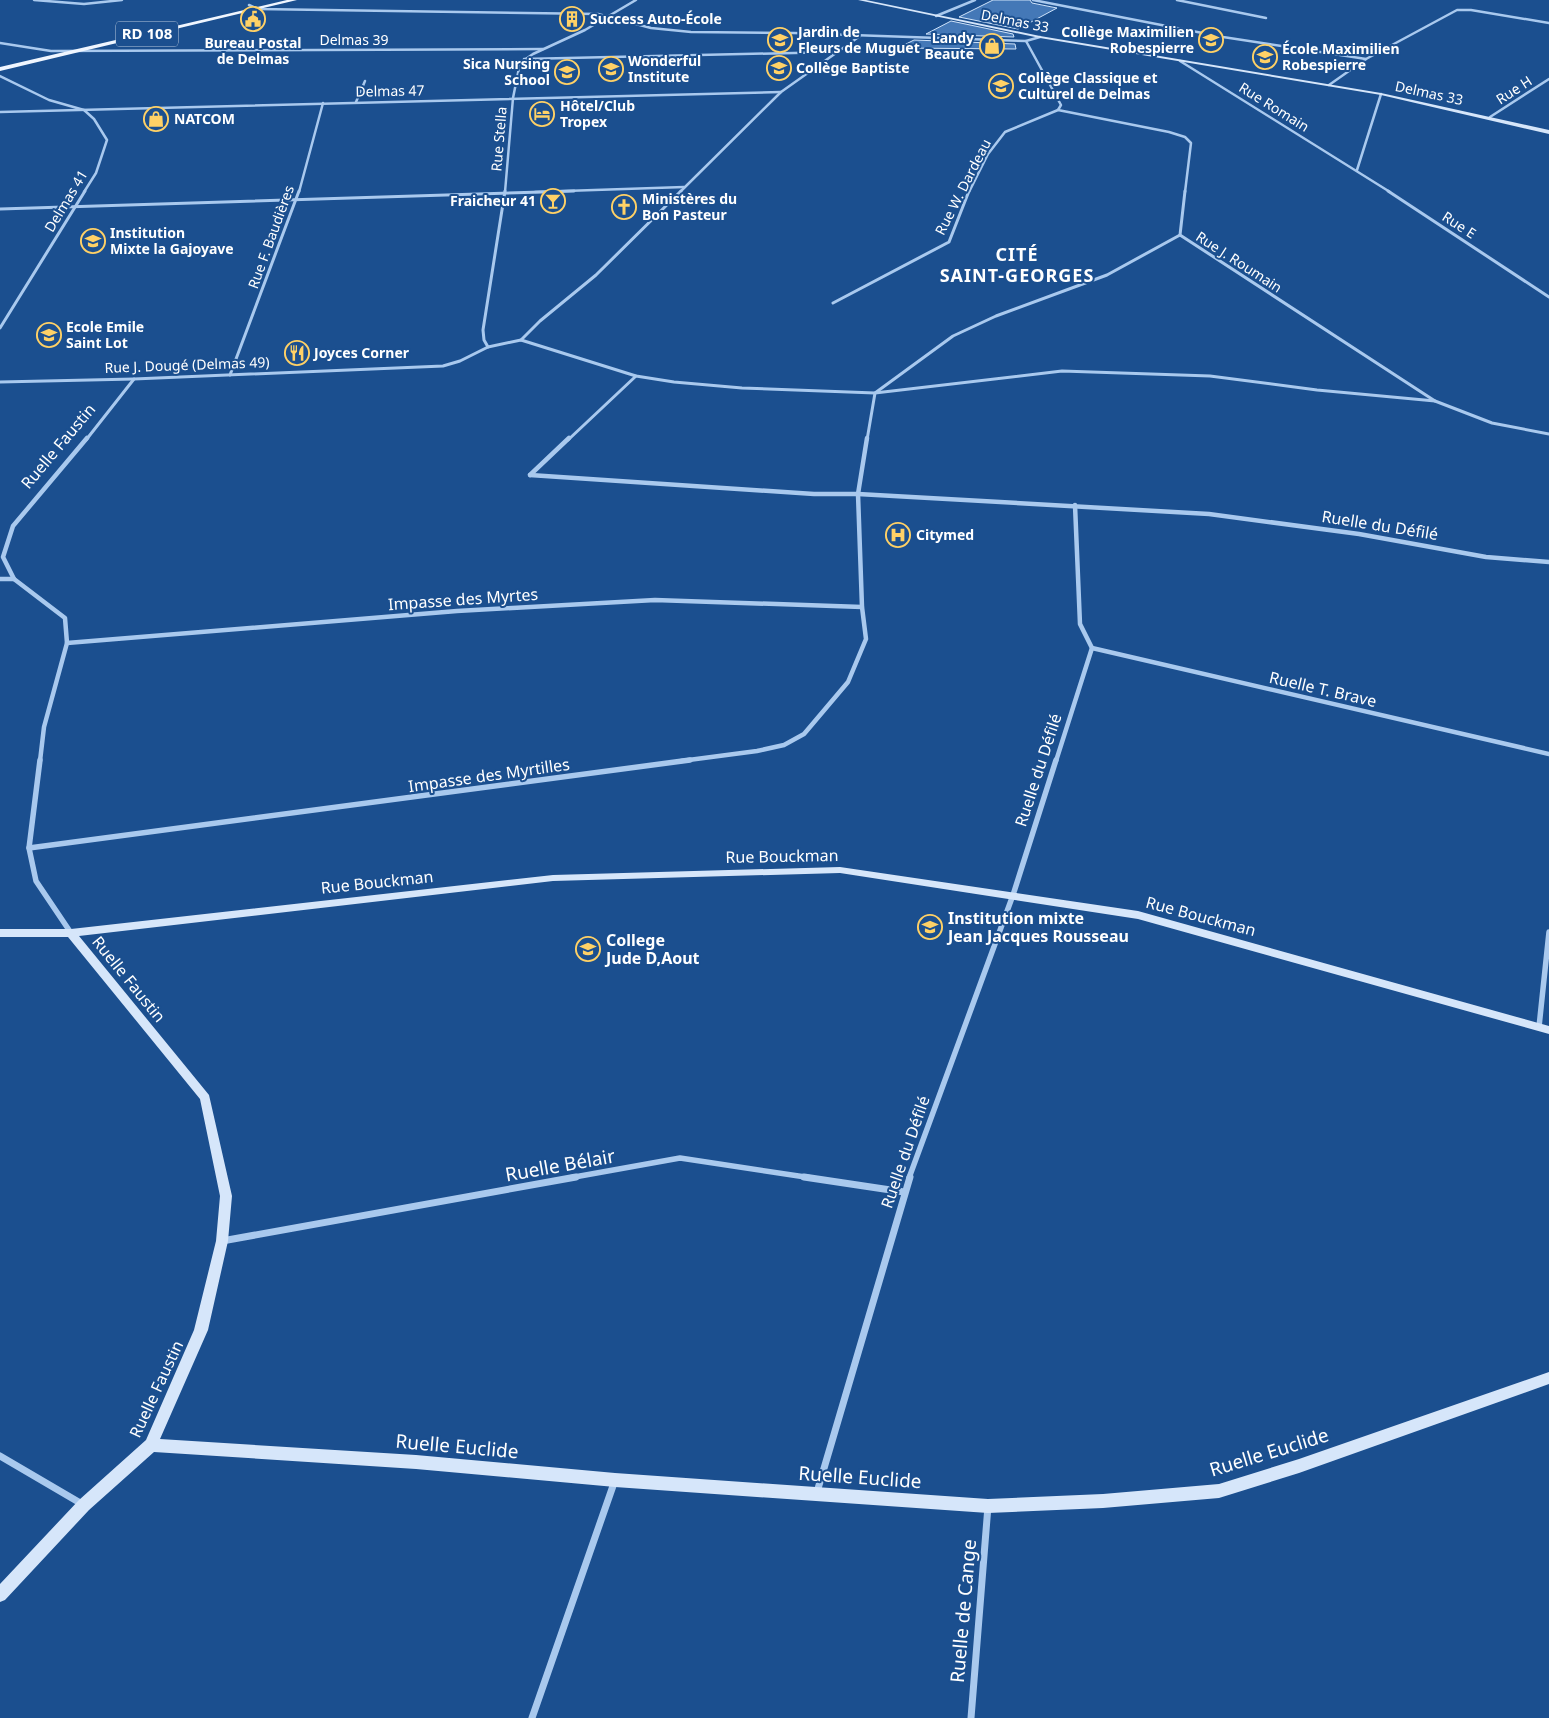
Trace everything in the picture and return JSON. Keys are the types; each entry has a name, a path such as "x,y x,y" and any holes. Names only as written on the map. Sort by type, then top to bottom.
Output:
{"main road":[{"name":"RD 108","path":"0,64 269,0"},
{"name":"RD 108","path":"0,69 294,0"}],"street":[{"path":"34,0 84,4 122,0"},
{"path":"524,59 577,34 636,0"},
{"name":"Delmas 33","path":"860,0 1040,37 1381,94 1549,132"},
{"path":"936,16 975,0"},
{"path":"1033,0 1224,37 1366,59"},
{"path":"1177,0 1266,18"},
{"path":"249,5 258,9 591,13 610,16 651,28 677,31 1026,41 1040,37"},
{"path":"1329,85 1366,59 1457,10 1549,23"},
{"path":"860,36 781,92 596,276 521,340 636,376 674,382 742,388 875,393 1062,371 1210,376 1317,390 1435,401"},
{"path":"1026,41 1061,106 1058,110"},
{"name":"Delmas 39","path":"0,43 51,51 543,49"},
{"path":"524,59 836,52"},
{"name":"Rue Stella","path":"488,347 484,340 483,330 505,192 513,98 520,64 524,59"},
{"name":"Rue Romain","path":"1180,61 1357,170"},
{"path":"0,76 50,100 84,110"},
{"name":"Rue H","path":"1490,118 1549,79"},
{"path":"356,102 365,81"},
{"name":"Delmas 47","path":"0,112 781,92"},
{"path":"1357,170 1381,94"},
{"name":"Rue F. Baudières","path":"230,376 297,198 323,103"},
{"name":"Delmas 41","path":"0,328 96,173 106,140 94,119 84,110"},
{"name":"Rue J. Roumain","path":"1058,110 1169,132 1185,137 1192,143 1180,235 1435,401 1492,423 1549,434"},
{"name":"Rue W. Dardeau","path":"833,303 949,242 965,199 991,149 1005,131 1058,110"},
{"name":"Rue E","path":"1357,170 1549,297"},
{"path":"0,209 684,187"},
{"path":"875,393 953,336 996,316 1107,275 1180,235"},
{"name":"Rue J. Dougé (Delmas 49)","path":"0,382 230,376 443,366 460,361 488,347 521,340"},
{"name":"Ruelle du Défilé","path":"636,376 530,475 814,494 858,494 1075,504 1209,514 1359,534 1486,557 1549,562"},
{"name":"Ruelle Faustin","path":"0,1595 84,1505 150,1445 201,1330 222,1241 226,1196 205,1098 71,933 36,881 29,848 44,727 66,643 65,618 14,579 3,557 13,526 61,471 134,379"},
{"name":"Impasse des Myrtilles","path":"29,848 756,751 784,744 804,734 848,682 866,639 862,607 858,494 875,393"},
{"path":"1075,504 1080,624 1092,648"},
{"path":"0,579 14,579"},
{"name":"Impasse des Myrtes","path":"66,643 457,611 655,600 862,607"},
{"name":"Ruelle du Défilé","path":"816,1494 904,1192 1013,895 1092,648"},
{"name":"Ruelle T. Brave","path":"1092,648 1549,754"},
{"name":"Rue Bouckman","path":"0,932 71,933 553,878 840,870 1138,915 1544,1028"},
{"path":"1544,1028 1549,932"},
{"name":"Ruelle Bélair","path":"222,1241 680,1158 904,1192"},
{"name":"Ruelle Euclide","path":"150,1445 416,1462 615,1480 988,1506 1104,1501 1219,1491 1299,1466 1549,1378"},
{"path":"0,1456 84,1505"},
{"path":"532,1718 615,1480"},
{"name":"Ruelle de Cange","path":"971,1718 988,1506"}],"building":[{"path":"993,0 1030,0 1032,3 1057,8 1018,29 959,17"},
{"path":"951,21 1013,34 1014,37 926,34"},
{"path":"914,40 1015,44 1016,49 898,48"}],"place":[{"name":"Bureau Postal de Delmas","path":"253,19"},
{"name":"Success Auto-École","path":"572,19"},
{"name":"Jardin de Fleurs de Muguet","path":"780,40"},
{"name":"Collège Maximilien Robespierre","path":"1211,40"},
{"name":"Landy Beaute","path":"992,46"},
{"name":"École Maximilien Robespierre","path":"1265,57"},
{"name":"Collège Baptiste","path":"779,68"},
{"name":"Wonderful Institute","path":"611,69"},
{"name":"Sica Nursing School","path":"567,72"},
{"name":"Collège Classique et Culturel de Delmas","path":"1001,86"},
{"name":"Hôtel/Club Tropex","path":"542,114"},
{"name":"NATCOM","path":"156,119"},
{"name":"Fraicheur 41","path":"553,201"},
{"name":"Ministères du Bon Pasteur","path":"624,207"},
{"name":"Institution Mixte la Gajoyave","path":"93,241"},
{"name":"Ecole Emile Saint Lot","path":"49,335"},
{"name":"Joyces Corner","path":"297,353"},
{"name":"Citymed","path":"898,535"},
{"name":"Institution mixte Jean Jacques Rousseau","path":"930,927"},
{"name":"College Jude D,Aout","path":"588,949"}],"district":[{"name":"CITÉ SAINT-GEORGES","path":"1017,265"}]}
